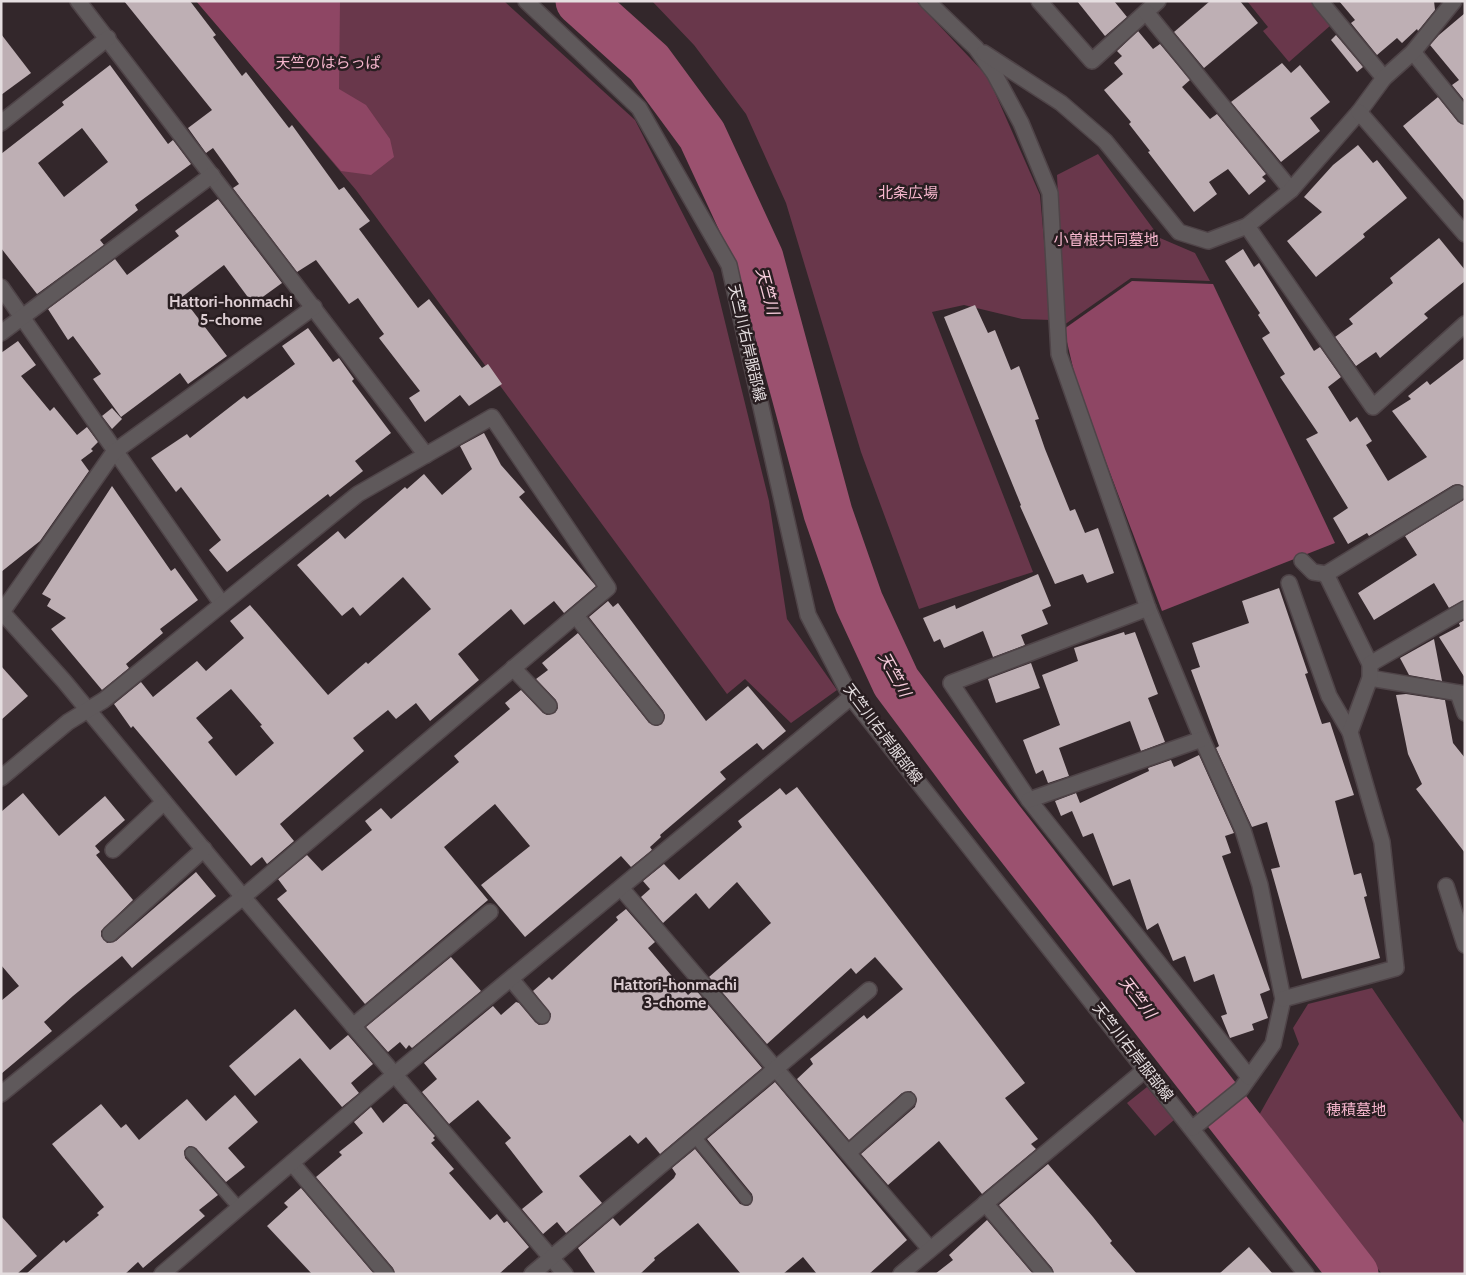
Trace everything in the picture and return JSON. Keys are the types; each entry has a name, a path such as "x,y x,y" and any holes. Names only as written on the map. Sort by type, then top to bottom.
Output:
{"street":[{"path":"78,1 426,455"},
{"name":"天竺川右岸服部線","path":"526,1 639,108 729,264 808,615 851,697 1193,1128 1306,1274"},
{"path":"927,1 976,48 994,73 1021,123 1050,192 1059,354 1148,608 1202,739 1243,830 1260,885 1283,999 1273,1044 1245,1083 1193,1128"},
{"path":"1039,1 1092,61 1158,1"},
{"path":"1320,1 1384,78"},
{"path":"976,48 1061,103 1105,141 1179,232 1208,241 1247,226 1291,190 1359,112 1384,78 1413,52 1449,3"},
{"path":"1146,12 1291,190"},
{"path":"1,124 108,38"},
{"path":"1413,52 1465,116"},
{"path":"1359,112 1465,234"},
{"path":"1,333 212,175"},
{"path":"1247,226 1373,407 1465,324"},
{"path":"1,287 114,452 222,604"},
{"path":"314,307 114,452 2,612 88,710 243,897 565,1274"},
{"path":"1,778 68,722 104,700 358,494 492,417 608,588 243,897 1,1094"},
{"path":"1302,561 1313,572 1326,574 1458,493"},
{"path":"1326,574 1370,671"},
{"path":"1283,999 1396,968 1382,842 1350,732 1329,696 1289,583"},
{"path":"1148,608 951,683 1029,800 1245,1083"},
{"path":"1350,732 1370,671 1465,609"},
{"path":"576,616 656,716"},
{"path":"513,668 549,706"},
{"path":"1370,671 1461,693 1465,713"},
{"path":"162,1274 394,1075 851,697"},
{"path":"1029,800 1202,739"},
{"path":"113,850 164,802"},
{"path":"110,934 204,849"},
{"path":"1446,886 1465,946"},
{"path":"622,888 930,1249"},
{"path":"354,1026 490,912"},
{"path":"511,979 542,1016"},
{"path":"532,1274 869,990"},
{"path":"901,1274 1146,1069"},
{"path":"848,1153 908,1100"},
{"path":"292,1162 386,1274"},
{"path":"984,1203 1045,1274"}],"lane":[{"path":"694,1137 746,1199"},
{"path":"191,1153 239,1208"}],"green space":[{"name":"天竺のはらっぱ","path":"196,1 340,1 339,89 366,105 390,139 394,157 371,175 341,171"},
{"name":"天竺のはらっぱ","path":"197,1 504,1 635,120 713,273 769,501 787,619 837,690 791,723 745,679 727,694 356,190"},
{"name":"北条広場","path":"652,1 916,1 988,77 1040,195 1051,320 1022,319 964,305 932,312 1033,572 919,609 861,452 786,203 746,114 694,45"},
{"path":"1247,1 1310,1 1331,25 1289,62 1263,31 1268,27"},
{"name":"小曽根共同墓地","path":"1098,154 1160,238 1195,253 1210,281 1131,278 1064,325 1057,175"},
{"path":"1132,281 1213,284 1335,543 1162,611 1077,385 1064,329"},
{"name":"穂積墓地","path":"1372,988 1465,1125 1465,1274 1382,1274 1258,1117 1299,1044 1293,1028 1308,1004"},
{"path":"1147,1087 1174,1120 1155,1136 1127,1103"}],"building":[{"path":"124,1 190,1 216,35 213,37 242,76 246,72 289,128 292,125 339,190 344,187 370,221 359,229 418,308 429,299 482,368 488,364 502,384 469,406 460,395 425,422 409,398 420,391 379,338 384,334 358,298 349,304 316,260 297,272 233,188 239,184 213,148 206,153 188,128 212,110"},
{"path":"1077,1 1114,1 1127,17 1105,36"},
{"path":"1210,1 1240,1 1258,23 1204,68 1174,32"},
{"path":"1339,1 1434,1 1435,10 1418,31 1417,29 1402,43 1397,38 1377,55 1351,23 1355,20"},
{"path":"1465,13 1465,101 1452,85 1459,80 1430,45"},
{"path":"1138,31 1153,49 1160,44 1190,80 1182,87 1210,119 1217,114 1266,174 1262,177 1266,181 1249,195 1228,169 1209,182 1217,194 1194,212 1148,152 1150,151 1129,124 1131,122 1104,90 1123,74 1114,63 1122,56 1117,51"},
{"path":"1,34 31,73 1,95"},
{"path":"1336,35 1363,67 1357,72 1331,40"},
{"path":"1282,63 1291,73 1300,65 1330,102 1310,118 1320,131 1281,162 1231,102"},
{"path":"110,65 168,144 173,140 191,164 135,205 138,210 100,240 104,245 37,294 1,248 1,154 64,105 62,102","holes":["82,128 108,162 64,197 38,163"]},
{"path":"1438,97 1458,122 1465,125 1465,202 1403,126"},
{"path":"1358,145 1373,163 1377,160 1407,198 1363,234 1365,237 1316,277 1287,241 1322,212 1304,197 1333,165"},
{"path":"218,199 282,283 253,304 224,265 182,297 227,356 188,384 180,373 121,417 93,379 101,374 73,336 68,340 48,309 115,259 127,275 179,236 175,231"},
{"path":"1439,238 1465,270 1465,281 1424,314 1428,318 1380,358 1376,352 1356,366 1335,337 1353,324 1349,319 1393,283 1390,278"},
{"path":"1243,249 1254,267 1259,263 1314,351 1320,347 1341,377 1328,387 1350,422 1357,417 1372,441 1366,445 1388,481 1427,457 1392,411 1411,399 1408,396 1427,381 1430,385 1465,358 1465,487 1458,484 1453,485 1369,536 1367,533 1348,544 1333,518 1348,508 1306,439 1318,433 1280,377 1285,374 1262,338 1270,333 1258,315 1260,313 1225,261"},
{"path":"975,305 988,333 995,330 1011,370 1019,366 1039,419 1035,420 1045,449 1070,511 1075,509 1085,533 1098,528 1114,573 1087,583 1083,574 1055,584 1020,506 944,317"},
{"path":"308,328 333,362 339,358 354,379 352,381 391,433 355,461 363,471 330,497 328,494 227,572 209,550 221,540 181,487 176,492 151,458 187,434 190,438 244,396 247,399 295,364 282,346"},
{"path":"18,341 36,365 21,376 50,411 54,407 77,435 87,427 98,442 91,449 93,451 81,460 89,471 40,541 1,572 1,353"},
{"path":"112,408 122,419 112,429 102,416"},
{"path":"484,433 501,465 525,492 519,497 596,586 564,613 554,601 524,625 511,609 458,654 479,680 430,721 416,703 396,719 388,710 353,738 364,751 280,824 294,841 267,864 262,857 251,866 133,726 131,728 114,704 141,682 153,697 197,661 206,671 244,638 230,621 250,605 328,695 366,662 368,664 431,609 403,577 360,616 353,607 342,616 297,565 338,531 345,539 405,487 407,489 424,474 442,495 472,469 460,446","holes":["231,689 262,725 260,726 274,743 236,776 208,742 213,738 196,718"]},
{"path":"112,486 171,571 175,568 198,600 160,629 163,633 126,664 129,668 102,690 51,629 66,618 47,606 51,599 42,594"},
{"path":"1465,499 1465,600 1449,608 1434,583 1374,620 1358,593 1417,555 1405,536"},
{"path":"1038,574 1051,606 1042,610 1048,624 1021,635 1025,645 993,657 983,631 944,648 940,639 934,642 923,618 955,605 956,609"},
{"path":"1279,588 1308,673 1305,674 1322,724 1330,722 1354,795 1335,801 1354,875 1361,873 1367,896 1364,897 1380,958 1302,979 1271,869 1280,867 1267,822 1252,827 1216,748 1219,746 1191,670 1200,667 1192,643 1249,623 1242,601"},
{"path":"608,601 613,607 618,603 706,721 748,686 786,731 763,750 757,743 720,772 726,779 660,835 661,837 650,847 652,850 631,867 621,856 525,937 481,885 530,846 495,804 444,847 488,900 365,1004 277,899 287,891 278,879 307,855 322,871 372,830 365,821 381,808 391,819 459,762 454,756 510,709 505,703 521,690 543,713 547,715 555,713 558,708 556,700 536,679 548,670 542,663 578,633 649,723 657,726 662,724 665,716 663,711 589,617"},
{"path":"1465,620 1465,678 1439,637 1460,626 1459,623"},
{"path":"1124,632 1125,635 1135,632 1158,694 1148,698 1165,742 1141,751 1130,721 1059,748 1069,776 1048,783 1043,770 1036,774 1023,740 1060,725 1042,675 1078,661 1074,648"},
{"path":"1434,639 1442,681 1409,675 1400,658"},
{"path":"1031,663 1040,688 996,703 988,679"},
{"path":"1,666 28,696 1,720"},
{"path":"1406,694 1445,700 1453,743 1465,758 1465,853 1416,789 1422,784 1408,754 1396,695"},
{"path":"1199,755 1234,833 1225,836 1231,853 1222,856 1270,990 1260,994 1268,1018 1252,1024 1254,1030 1230,1038 1221,1016 1227,1014 1214,974 1194,982 1185,956 1173,961 1158,923 1147,930 1130,879 1113,886 1093,833 1083,837 1072,811 1061,816 1055,801 1076,793 1080,803 1149,771 1148,768 1171,760 1174,767"},
{"path":"797,787 1025,1083 1005,1098 1038,1139 1031,1144 1036,1149 982,1194 939,1141 888,1185 861,1154 915,1107 917,1099 911,1091 902,1093 849,1140 797,1079 813,1064 810,1059 864,1015 867,1019 903,989 875,957 856,974 851,968 767,1044 709,977 771,923 737,882 709,909 696,893 663,923 641,897 650,889 643,881 664,864 679,880 742,827 738,821 780,788 786,795"},
{"path":"23,793 59,836 105,796 125,820 95,846 100,852 96,855 133,900 101,931 101,936 107,943 116,941 196,872 216,896 132,968 122,956 73,996 44,1022 52,1031 1,1074 1,1001 19,986 1,965 1,812"},
{"path":"626,909 655,942 648,948 688,995 695,989 762,1068 660,1154 646,1137 638,1144 630,1135 579,1176 602,1203 566,1233 557,1222 543,1234 522,1209 543,1192 505,1143 511,1138 478,1100 449,1124 422,1092 437,1079 424,1063 493,1006 501,1015 516,1002 539,1025 548,1023 551,1014 533,991 549,977 552,980 618,920 616,917"},
{"path":"451,957 481,991 412,1048 409,1045 406,1049 400,1042 388,1052 366,1027"},
{"path":"295,1009 330,1050 348,1035 373,1064 351,1083 359,1093 342,1107 300,1058 255,1096 229,1066"},
{"path":"775,1082 907,1240 869,1274 817,1274 803,1257 783,1274 741,1274 698,1223 654,1258 655,1260 640,1274 596,1274 578,1248 613,1218 620,1226 674,1178 676,1174 672,1168 695,1149 740,1204 747,1206 751,1204 752,1194 707,1139"},
{"path":"235,1095 258,1122 228,1148 245,1167 226,1182 196,1148 189,1146 184,1151 185,1158 218,1195 199,1210 205,1216 143,1268 138,1262 125,1274 26,1274 64,1240 66,1243 99,1215 97,1213 104,1207 52,1144 101,1104 121,1128 126,1124 139,1140 187,1099 206,1121"},
{"path":"404,1104 407,1104 435,1136 433,1138 435,1140 431,1143 454,1169 449,1173 490,1220 497,1214 504,1223 507,1221 529,1247 499,1274 395,1274 393,1268 316,1177 342,1155 339,1152 363,1133 354,1122 371,1107 383,1123"},
{"path":"1048,1164 1093,1217 1112,1241 1110,1243 1137,1274 1054,1274 1052,1268 999,1205"},
{"path":"301,1188 374,1274 312,1274 267,1226 288,1207 284,1203"},
{"path":"1,1216 37,1256 17,1274 1,1274"},
{"path":"987,1220 1033,1274 935,1274 953,1260 949,1255"},
{"path":"1249,1247 1273,1274 1219,1274"}],"waterway":[{"name":"天竺川","path":"580,1 649,63 702,135 759,258 828,513 859,602 896,682 984,800 1354,1274"}],"district":[{"name":"Hattori-honmachi 5-chome","path":"231,310"},
{"name":"Hattori-honmachi 3-chome","path":"675,993"}]}
